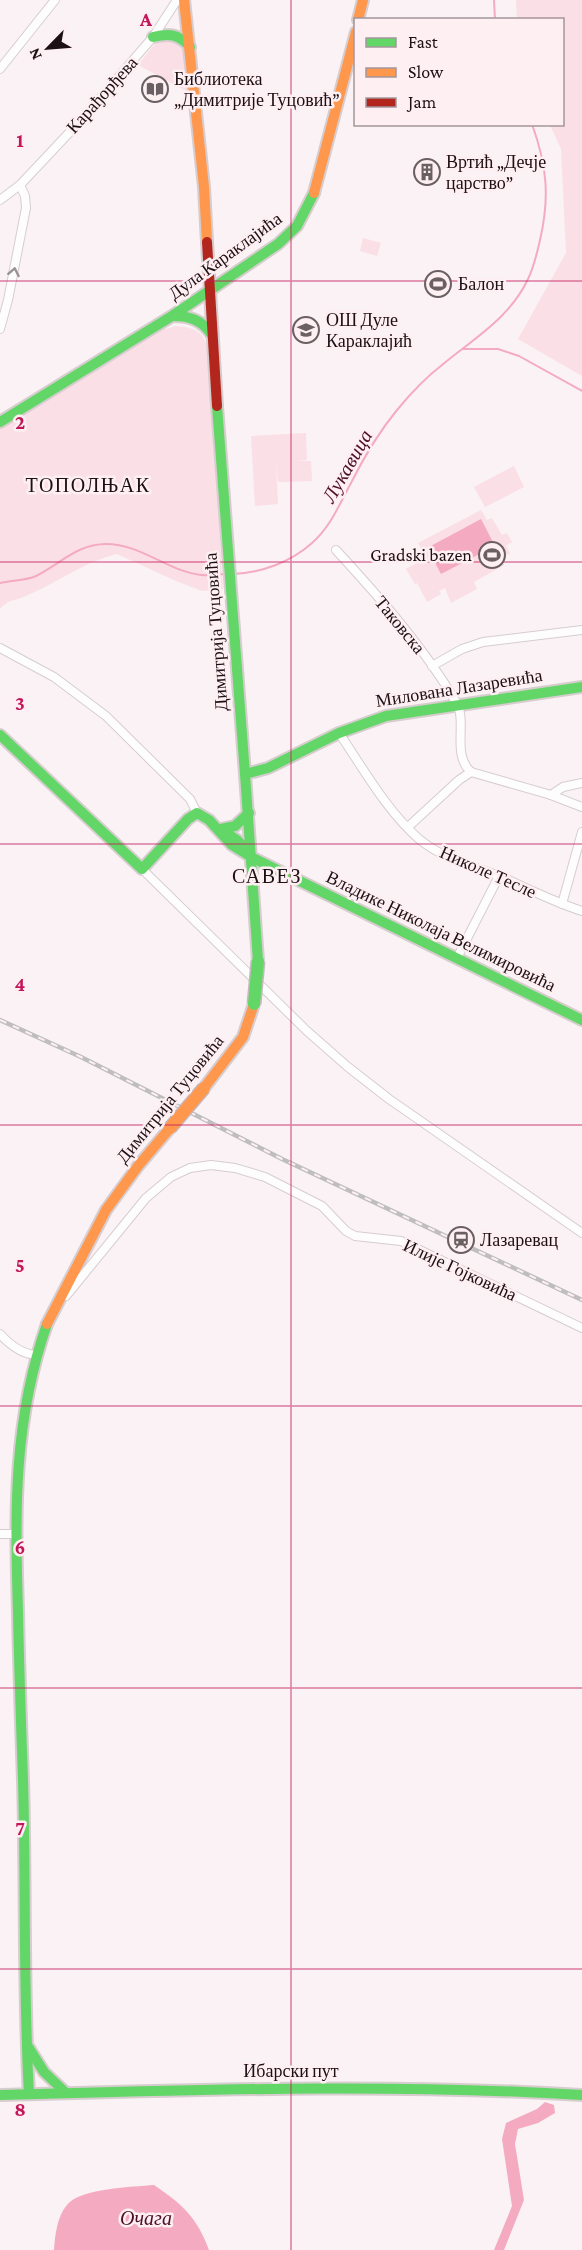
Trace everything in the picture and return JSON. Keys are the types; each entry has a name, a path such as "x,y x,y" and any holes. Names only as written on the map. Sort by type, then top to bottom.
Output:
{"main road":[{"name":"Димитрија Туцовића","path":"29,2094 15,1534 18,1454 36,1355 54,1308 106,1210 138,1166 243,1038 254,1004 258,961 249,813 208,290 204,187 184,0"},
{"path":"358,18 363,0"},
{"path":"153,37 172,34 184,40 190,47"},
{"name":"Дула Караклајића","path":"0,422 172,316 294,231 302,220 313,195 354,40"},
{"path":"172,316 185,315 196,318 213,336"},
{"name":"Милована Лазаревића","path":"245,774 268,768 339,733 386,716 582,687"},
{"path":"0,735 142,869 188,819 197,813"},
{"name":"Владике Николаја Велимировића","path":"197,813 237,840 252,857 582,1020"},
{"path":"218,828 235,826 249,813"},
{"path":"26,2043 44,2072 66,2092"},
{"name":"Ибарски пут","path":"0,2095 225,2089 450,2090 582,2095"}],"street":[{"path":"0,69 55,0"},
{"name":"Карађорђева","path":"0,200 20,185 83,118 153,37 177,0"},
{"path":"0,329 26,208 25,195 20,185"},
{"name":"Таковска","path":"336,550 412,636 458,705"},
{"path":"432,666 462,649 483,642 582,630"},
{"path":"0,648 54,677 106,716 190,799 197,813"},
{"path":"458,705 462,759 471,772 551,795 582,807"},
{"name":"Николе Тесле","path":"339,733 383,796 423,842 464,865 499,876 582,911"},
{"path":"408,827 459,780 471,772"},
{"path":"551,795 563,787 582,783"},
{"path":"563,787 561,794 564,801"},
{"path":"562,904 582,832"},
{"path":"142,869 307,1031 348,1067 389,1099 582,1233"},
{"path":"458,958 499,876"},
{"name":"Илије Гојковића","path":"54,1308 146,1198 171,1177 190,1168 211,1165 235,1168 265,1177 322,1206 346,1231 355,1236 402,1241 582,1328"},
{"path":"0,1334 17,1350 36,1355"},
{"path":"0,1534 15,1534"}],"shaded area":[{"path":"516,0 582,0 582,376 518,339 566,253 561,149 550,126 564,126 564,18 517,18"},
{"path":"168,37 179,42 183,48 188,92 138,65 157,41"},
{"path":"363,238 381,243 377,256 360,251"},
{"path":"176,326 194,329 204,339 209,350 223,589 202,591 117,554 82,567 40,590 10,601 0,609 0,428 162,330"},
{"path":"306,433 307,460 295,461 311,461 312,481 278,482 276,462 278,504 255,506 251,436"},
{"name":"Gradski bazen","path":"514,466 524,487 485,507 474,487"},
{"name":"Gradski bazen","path":"481,510 487,520 492,518 502,535 507,533 512,542 506,546 510,553 501,558 504,565 474,582 477,589 451,603 445,588 439,591 441,594 427,602 406,569 420,561 418,556 424,553 418,543"}],"water":[{"path":"481,519 495,546 441,574 427,548"},
{"path":"545,2102 554,2105 555,2113 538,2123 518,2129 515,2144 524,2200 504,2250 494,2250 512,2206 502,2139 506,2123 537,2109"},
{"name":"Очага","path":"154,2185 188,2212 209,2250 54,2250 59,2220 67,2205 74,2199 107,2189"}],"waterway":[{"name":"Лукавица","path":"494,0 495,18"},
{"name":"Лукавица","path":"233,574 275,565 295,556 312,543 330,522 367,454 397,410 430,375 501,316 520,293 535,260 545,210 544,168 533,126"},
{"path":"463,349 498,349 519,356 582,391"},
{"name":"Лукавица","path":"0,583 32,578 77,551 106,544 131,548 189,573 224,574"}],"railway":[{"path":"0,1020 81,1057 282,1159 582,1300"}],"traffic: fast":[{"path":"153,37 173,36 182,39 190,47"},
{"path":"0,422 172,316 278,244 297,226 314,193"},
{"path":"173,316 195,320 212,335"},
{"path":"217,406 245,774"},
{"path":"258,961 245,774 268,768 339,733 386,716 582,687"},
{"path":"0,735 142,869 188,819 197,813 209,820 232,845 253,858 582,1020"},
{"path":"221,829 235,826 249,813"},
{"path":"221,829 248,851"},
{"path":"254,1004 258,961"},
{"path":"29,2094 16,1538 22,1431 36,1360 47,1324"},
{"path":"27,2045 44,2072 66,2093"},
{"path":"0,2095 364,2088 582,2095"}],"traffic: slow":[{"path":"184,0 204,187 207,242"},
{"path":"358,18 363,0"},
{"path":"314,193 354,40"},
{"path":"204,1088 243,1037 254,1004"},
{"path":"170,1128 204,1088"},
{"path":"47,1324 106,1210 138,1166 170,1128"}],"traffic: jam":[{"path":"207,242 217,406"}],"place":[{"name":"Библиотека „Димитрије Туцовић”","path":"155,89"},
{"name":"Вртић „Дечје царство”","path":"427,172"},
{"name":"Балон","path":"438,284"},
{"name":"ОШ Дуле Караклајић","path":"306,330"},
{"name":"Gradski bazen","path":"492,555"},
{"name":"Лазаревац","path":"461,1240"}],"district":[{"name":"ТОПОЛЊАК","path":"88,485"},
{"name":"САВЕЗ","path":"267,876"}]}
